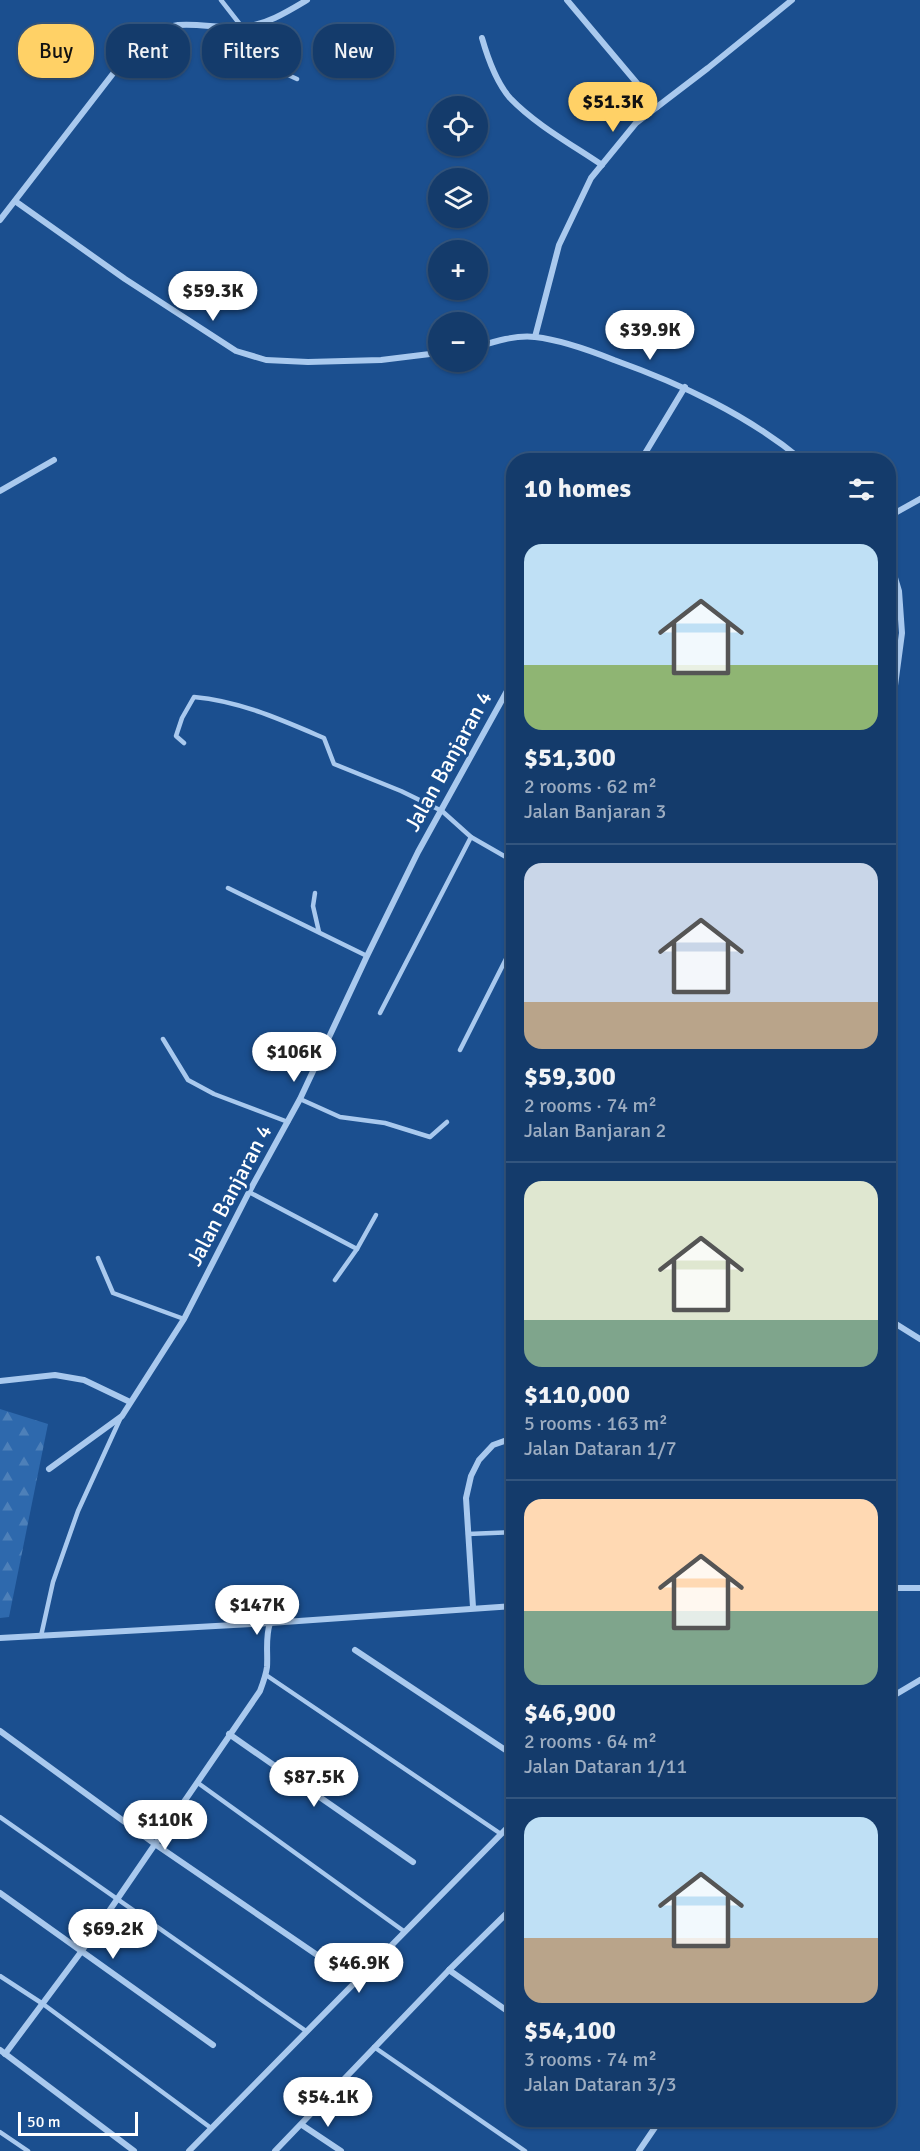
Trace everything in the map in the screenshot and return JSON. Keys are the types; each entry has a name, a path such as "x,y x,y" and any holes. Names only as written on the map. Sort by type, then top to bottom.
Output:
{"street":[{"path":"259,24 286,13 307,0"},
{"path":"567,0 657,107"},
{"path":"535,337 559,245 591,178 636,123 792,0"},
{"path":"0,220 139,40 177,25 202,26"},
{"path":"482,38 496,76 509,96 533,118 602,165"},
{"path":"15,201 125,279 236,351 266,360 308,362 381,360 428,354"},
{"path":"488,344 507,338 535,337 578,346 685,387 777,440 793,453"},
{"path":"645,453 685,387"},
{"path":"0,491 54,460"},
{"path":"896,512 920,499"},
{"path":"896,581 899,591 902,633 896,678"},
{"name":"Jalan Banjaran 4","path":"49,1468 122,1416 184,1319 300,1099 418,852 506,693"},
{"path":"896,1324 920,1340"},
{"path":"0,1381 55,1375 84,1380 130,1402"},
{"path":"473,1607 466,1498 471,1476 479,1460 493,1445 506,1440"},
{"path":"896,1588 920,1588"},
{"path":"0,1638 270,1623 506,1606"},
{"path":"134,2151 3,2052 43,2004 81,1952 260,1691 266,1675 266,1635 270,1623"},
{"path":"355,1650 506,1750"},
{"path":"896,1694 920,1680"},
{"path":"0,1731 155,1844 323,1959"},
{"path":"229,1734 413,1862"},
{"path":"189,2151 506,1829"},
{"path":"0,1893 213,2045"},
{"path":"275,2151 506,1914"},
{"path":"449,1970 506,2010"},
{"path":"302,2124 340,2151"},
{"path":"639,2151 655,2127"}],"lane":[{"path":"221,0 240,24"},
{"path":"293,78 297,80"},
{"path":"184,743 176,736 182,718 194,697 220,699 280,718 324,738 334,764 401,790 442,811 471,837 506,857"},
{"path":"381,1013 471,837"},
{"path":"228,888 367,956"},
{"path":"315,893 313,906 319,932"},
{"path":"460,1050 506,959"},
{"path":"163,1039 188,1080 214,1094 288,1122"},
{"path":"300,1099 340,1116 385,1123 430,1137 447,1122"},
{"path":"249,1192 357,1249"},
{"path":"335,1280 357,1249 376,1215"},
{"path":"98,1258 113,1293 184,1319"},
{"path":"41,1636 53,1582 78,1511 122,1416"},
{"path":"468,1534 506,1532"},
{"path":"266,1675 501,1834"},
{"path":"198,1783 405,1932"},
{"path":"0,1817 306,2031"},
{"path":"0,1976 43,2004 211,2128"},
{"path":"374,2047 525,2151"},
{"path":"0,2132 28,2151"}],"green space":[{"path":"0,1409 48,1424 9,1617 0,1618"}]}
